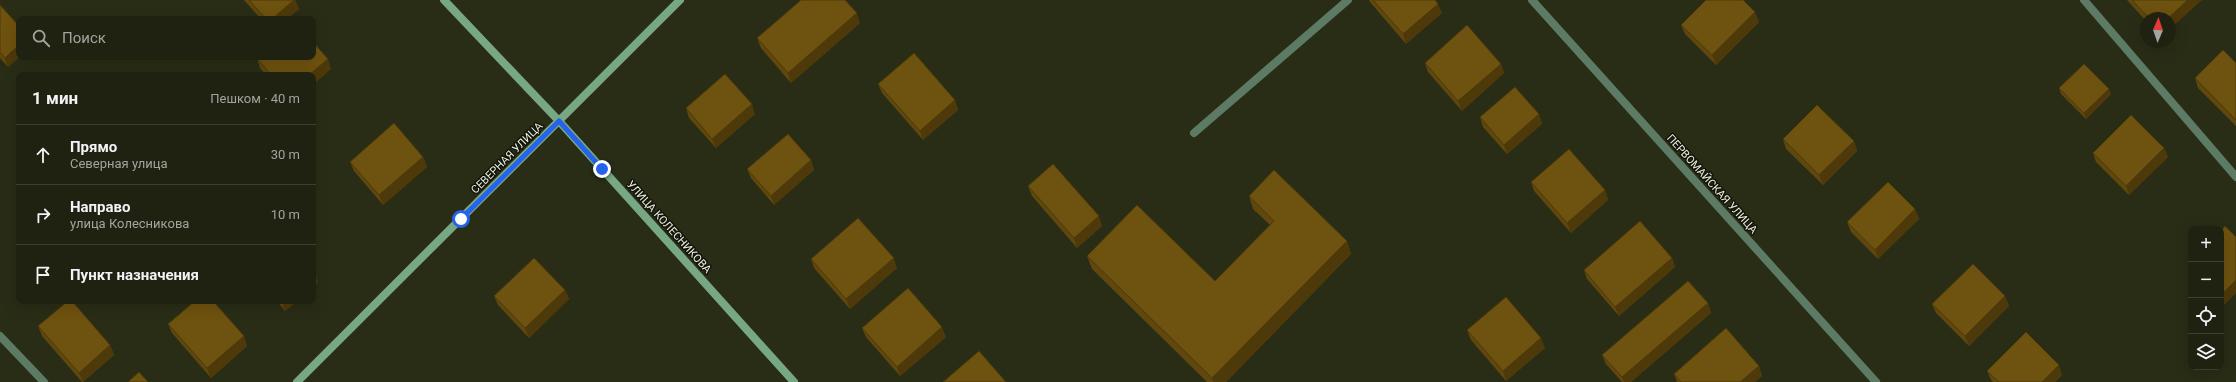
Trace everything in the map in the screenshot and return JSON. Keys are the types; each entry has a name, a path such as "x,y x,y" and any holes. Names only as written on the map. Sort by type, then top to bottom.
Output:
{"street":[{"name":"УЛИЦА КОЛЕСНИКОВА","path":"444,0 559,121 794,382"},
{"name":"СЕВЕРНАЯ УЛИЦА","path":"297,382 680,0"},
{"path":"1194,133 1348,0"},
{"name":"ПЕРВОМАЙСКАЯ УЛИЦА","path":"1532,0 1876,382"},
{"path":"2084,0 2236,177"},
{"path":"0,336 44,382"}],"building":[{"path":"249,0 294,0 275,16 263,16"},
{"path":"801,0 845,0 857,13 788,73 757,38"},
{"path":"1373,0 1435,0 1438,4 1403,34"},
{"path":"1706,0 1743,0 1755,12 1712,55 1681,25"},
{"path":"2132,0 2188,0 2175,12 2143,12"},
{"path":"0,5 16,23 16,48 5,58 0,52"},
{"path":"1467,25 1501,64 1458,101 1425,63"},
{"path":"316,45 328,59 313,72 269,72 259,60 316,60"},
{"path":"2223,50 2236,63 2236,120 2195,78"},
{"path":"914,53 955,100 920,131 878,84"},
{"path":"2084,64 2109,89 2084,113 2059,88"},
{"path":"725,74 752,104 712,139 686,108"},
{"path":"1515,87 1539,114 1504,145 1480,117"},
{"path":"1817,105 1854,141 1819,175 1783,139"},
{"path":"2131,115 2164,148 2126,186 2093,153"},
{"path":"394,123 423,157 379,195 350,162"},
{"path":"788,134 811,160 771,196 747,169"},
{"path":"1569,149 1605,190 1567,223 1531,182"},
{"path":"1053,164 1099,216 1074,238 1028,186"},
{"path":"1274,170 1347,241 1212,378 1087,256 1137,205 1215,281 1274,221 1249,196"},
{"path":"1888,182 1915,209 1875,250 1847,222"},
{"path":"858,218 894,258 846,299 811,259"},
{"path":"1640,221 1672,258 1615,307 1584,270"},
{"path":"2225,226 2236,237 2236,280 2224,292 2224,262"},
{"path":"534,258 565,290 525,328 494,296"},
{"path":"1973,264 2005,296 1965,336 1932,304"},
{"path":"1688,281 1708,303 1622,377 1602,355"},
{"path":"908,288 942,327 897,367 862,328"},
{"path":"1506,297 1541,338 1503,371 1467,330"},
{"path":"64,304 75,304 110,345 79,373 38,326"},
{"path":"191,304 216,304 244,336 207,368 168,324"},
{"path":"1726,328 1759,366 1740,382 1681,382 1674,374"},
{"path":"2026,332 2059,365 2042,382 1999,382 1987,371"},
{"path":"979,351 1006,382 943,382"},
{"path":"139,372 148,382 128,382"}],"route":[{"path":"461,219 559,121 602,169"}]}
